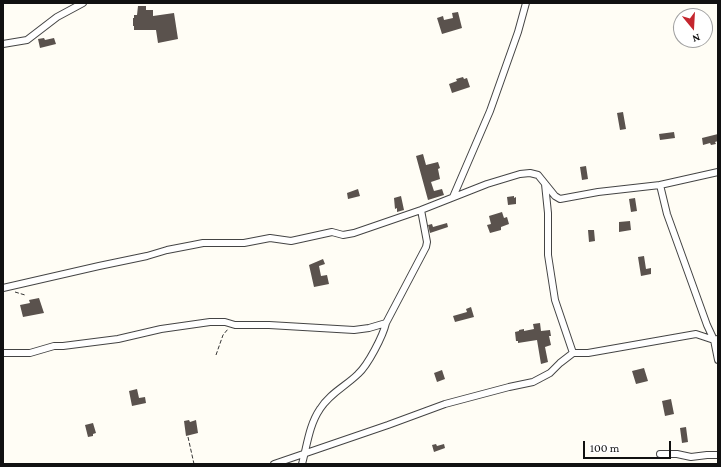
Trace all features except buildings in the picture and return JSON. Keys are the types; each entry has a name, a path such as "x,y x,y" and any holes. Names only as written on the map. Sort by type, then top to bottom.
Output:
{"street":[{"path":"3,44 27,40 57,17 83,3"},
{"path":"453,197 490,111 518,32 526,3"},
{"path":"3,288 203,243 244,243 270,238 300,240 332,232 343,235 354,233 421,210 487,184 520,174 530,173 538,175 555,196 560,198 660,185 718,172"},
{"path":"545,184 548,213 548,255 554,300 573,353"},
{"path":"660,185 667,214 707,325 716,339 718,360"},
{"path":"302,464 311,426 320,408 334,392 360,372 378,344 384,332 386,323 426,247 427,242 421,210"},
{"path":"3,353 30,353 54,346 118,339 161,329 205,323 225,322 232,325 269,325 354,330 369,328 386,323"},
{"path":"274,464 446,404 533,382 550,373 573,353 588,353 696,334 716,339"},
{"path":"660,454 677,454 691,457 718,455"}],"path":[{"path":"216,355 223,335 232,325"},
{"path":"188,437 194,464"}]}
